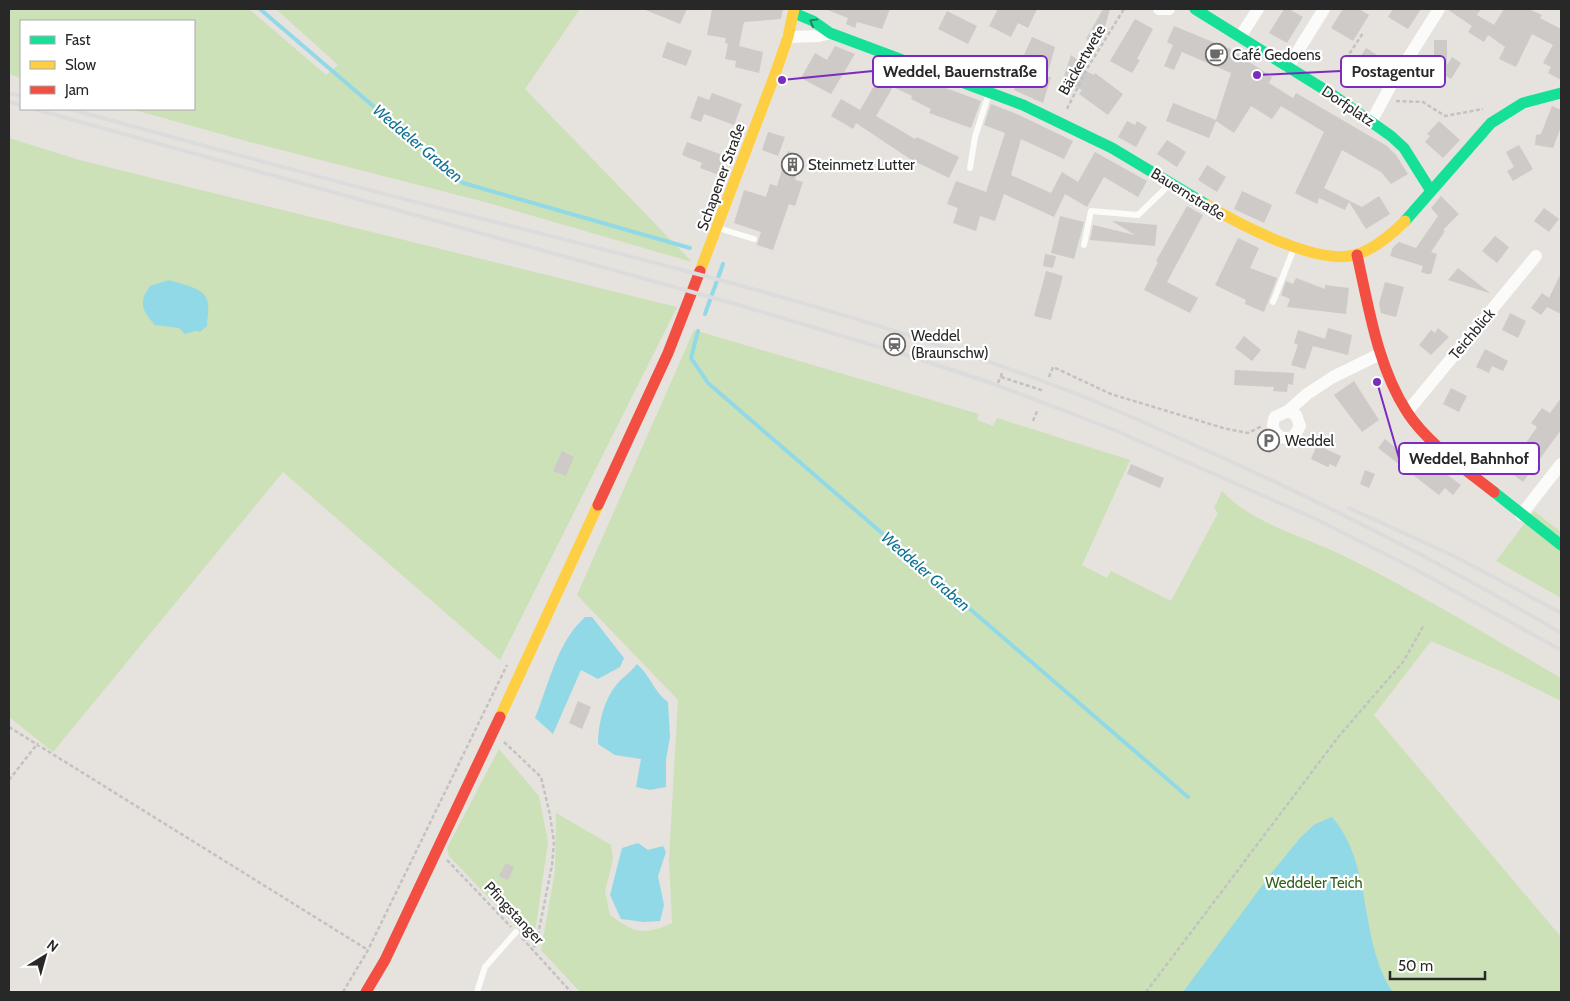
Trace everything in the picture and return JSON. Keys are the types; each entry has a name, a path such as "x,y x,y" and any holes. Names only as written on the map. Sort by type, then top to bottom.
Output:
{"street":[{"path":"1159,9 1169,9"},
{"name":"Dorfplatz","path":"1195,9 1288,67 1391,136 1404,148 1432,191"},
{"path":"1240,37 1258,9"},
{"path":"1288,67 1324,9"},
{"path":"1371,122 1439,9"},
{"name":"Bauernstraße","path":"794,11 830,33 989,92 1060,122 1112,148 1243,226 1294,247 1337,257 1357,255"},
{"name":"Schapener Straße","path":"366,992 385,960 436,854 668,353 718,228 788,37 794,11"},
{"name":"Bauernstraße","path":"788,37 819,36 830,33"},
{"path":"1561,93 1522,102 1504,112 1490,123 1432,191 1389,236 1374,248 1357,255 1380,354 1407,412 1440,449 1561,545"},
{"name":"Teichblick","path":"1407,412 1536,256"},
{"path":"1288,411 1299,420 1299,430 1294,436 1281,438 1272,425 1279,413 1288,411 1307,394 1333,377 1380,354"},
{"path":"1522,515 1561,464"}],"lane":[{"path":"970,168 975,137 989,92"},
{"path":"1084,245 1091,211 1138,216 1170,183"},
{"path":"718,228 754,239"},
{"path":"1273,302 1294,247"},
{"path":"477,992 485,967 516,932"}],"path":[{"name":"Bäckertwete","path":"1060,122 1088,66 1124,9"},
{"path":"1346,59 1363,33"},
{"path":"1382,101 1423,102 1445,116 1486,109"},
{"path":"1049,377 1053,367 1111,394 1223,428 1248,433 1262,426 1272,425"},
{"path":"998,383 1003,371"},
{"path":"1001,377 1044,391"},
{"path":"1033,421 1038,409"},
{"path":"1146,992 1339,736 1403,662 1424,625"},
{"path":"9,726 385,960"},
{"path":"492,735 504,742 541,777 550,815 554,842 552,865 537,940 533,950"},
{"path":"9,780 38,743"},
{"name":"Pfingstanger","path":"436,854 449,861 571,992"}],"green space":[{"path":"9,9 249,9 326,75 338,65 276,9 580,9 525,89 692,262 485,202 246,141 135,110 195,110 195,20 20,20 20,78 9,74"},
{"path":"9,138 83,161 677,307 500,660 283,472 53,752 9,717"},
{"path":"694,330 979,414 977,420 993,426 997,418 1130,460 1082,565 1107,578 1111,571 1171,601 1218,513 1214,508 1222,491 1234,502 1263,521 1327,548 1370,569 1561,678 1561,701 1500,671 1431,641 1374,715 1561,937 1561,992 580,992 541,950 555,871 556,813 611,845 613,859 605,891 610,915 626,926 640,931 654,930 672,923 669,859 678,700 577,595"},
{"path":"1534,511 1561,532 1561,598 1496,561"},
{"path":"499,749 539,796 548,842 534,939 531,942 449,856 447,848"}],"water":[{"path":"169,280 199,290 207,299 207,326 200,332 195,331 185,334 179,328 155,325 147,315 143,306 146,292 150,286"},
{"path":"585,617 592,617 624,658 620,667 598,679 581,670 553,734 535,718 560,651 575,628"},
{"path":"637,664 668,702 670,737 666,760 666,787 650,790 636,787 641,759 615,755 598,744 599,728 605,704 612,690"},
{"name":"Weddeler Teich","path":"1332,817 1345,836 1354,857 1361,880 1375,950 1382,972 1393,992 1183,992 1273,871 1300,838 1315,824"},
{"path":"638,843 648,850 663,846 666,852 658,876 664,905 660,921 644,922 621,919 610,895 622,848"}],"building":[{"path":"643,9 687,9 680,24"},
{"path":"712,9 783,9 781,19 744,22 739,46 763,52 759,73 735,67 736,61 725,59 728,44 725,43 726,38 707,35"},
{"path":"825,9 890,9 882,29 857,22 855,28 846,24 848,18"},
{"path":"998,9 1037,9 1028,28 1018,23 1011,37 989,26"},
{"path":"1103,9 1110,9 1104,30 1096,44 1086,39"},
{"path":"1284,9 1289,9 1303,17 1287,43 1269,33"},
{"path":"1343,9 1359,9 1369,15 1353,41 1331,28"},
{"path":"1393,9 1421,9 1408,29 1388,17"},
{"path":"1447,9 1481,9 1477,15 1494,25 1504,9 1529,9 1542,15 1540,18 1561,29 1561,80 1548,73 1551,67 1543,63 1553,45 1532,34 1516,67 1499,59 1505,47 1488,35 1484,42 1468,32 1472,26"},
{"path":"947,11 977,26 968,44 938,29"},
{"path":"1135,19 1153,29 1137,59 1140,60 1132,73 1110,61"},
{"path":"1174,26 1230,49 1272,77 1269,83 1293,98 1296,93 1387,146 1396,155 1408,174 1391,184 1381,172 1342,150 1324,188 1362,207 1379,196 1390,214 1366,229 1349,202 1345,210 1319,198 1317,204 1295,193 1324,132 1281,106 1272,119 1251,106 1234,133 1216,121 1209,138 1166,121 1173,103 1216,120 1231,73 1182,52 1174,70 1164,66 1173,45 1167,42"},
{"path":"1032,37 1055,47 1047,76 1051,77 1043,103 1014,90 1020,72 1017,71"},
{"path":"1434,40 1447,40 1447,65 1452,57 1461,63 1451,79 1434,69"},
{"path":"667,42 692,51 686,66 662,57"},
{"path":"835,46 855,54 831,94 801,78 815,53 827,60"},
{"path":"1366,48 1385,60 1377,73 1357,62"},
{"path":"1071,55 1080,62 1077,67 1094,75 1095,73 1123,94 1108,115 1079,94 1082,90 1067,83 1065,87 1061,85"},
{"path":"884,69 904,82 908,74 981,101 971,128 929,113 931,109 911,99 912,96 893,87 876,116 915,139 917,137 959,157 949,178 910,159 856,123 853,129 831,116 841,99 860,110"},
{"path":"712,93 742,104 734,125 704,114 701,122 690,118 698,96 709,100"},
{"path":"991,104 1073,141 1064,159 1021,139 1011,175 1051,193 1062,172 1078,182 1095,152 1147,181 1138,197 1104,177 1087,207 1065,194 1054,217 1004,194 995,221 980,216 976,231 953,223 958,208 947,204 956,181 986,192 1005,133 984,125"},
{"path":"1552,106 1561,110 1561,127 1553,148 1535,145 1536,135 1541,134"},
{"path":"1127,121 1135,125 1137,121 1147,127 1136,147 1118,137"},
{"path":"1439,121 1460,140 1443,158 1425,142 1430,136 1427,134"},
{"path":"768,132 785,137 778,156 762,150"},
{"path":"1167,140 1186,152 1177,167 1157,154"},
{"path":"687,142 725,156 719,175 700,168 702,163 682,155"},
{"path":"1519,145 1533,169 1513,181 1507,171 1514,167 1506,152"},
{"path":"788,151 802,156 795,180 803,182 795,206 789,204 773,250 757,245 761,232 734,223 744,190 766,197 770,184 777,186"},
{"path":"1207,165 1226,177 1217,192 1198,180"},
{"path":"1242,191 1272,205 1264,223 1234,209"},
{"path":"1441,196 1459,214 1443,230 1445,231 1431,252 1437,254 1431,274 1427,274 1421,272 1423,266 1390,256 1393,247 1399,242 1416,248 1438,216 1431,208"},
{"path":"1187,206 1203,215 1167,282 1198,298 1190,313 1144,290 1158,262 1156,261"},
{"path":"1544,208 1559,219 1549,232 1534,221"},
{"path":"1060,216 1084,222 1074,259 1051,253"},
{"path":"1112,221 1157,225 1155,246 1090,240 1093,225 1135,235"},
{"path":"1495,236 1509,247 1497,263 1482,251"},
{"path":"1238,238 1259,248 1250,268 1277,278 1264,312 1245,304 1246,300 1215,285"},
{"path":"1045,254 1056,256 1053,268 1043,266"},
{"path":"1458,268 1490,293 1448,280"},
{"path":"1046,271 1063,276 1051,320 1034,316"},
{"path":"1561,273 1561,314 1547,307 1541,315 1531,308 1542,293 1549,298"},
{"path":"1296,278 1325,289 1325,285 1349,288 1346,314 1287,307 1290,299 1281,295 1286,281 1293,284"},
{"path":"1385,282 1404,287 1396,317 1381,313 1379,304"},
{"path":"1510,313 1526,321 1518,338 1502,330"},
{"path":"1328,328 1352,335 1348,355 1313,346 1305,369 1291,365 1298,345 1294,343 1298,330 1325,339"},
{"path":"1438,328 1449,337 1431,355 1419,345 1431,330 1435,333"},
{"path":"1244,336 1261,350 1252,361 1235,348"},
{"path":"1485,349 1508,361 1503,371 1492,366 1489,373 1476,367"},
{"path":"1235,370 1294,373 1293,385 1288,384 1287,392 1273,391 1274,387 1234,385"},
{"path":"1354,381 1379,420 1362,432 1334,395"},
{"path":"1451,388 1467,396 1459,412 1443,404"},
{"path":"1561,398 1561,430 1523,482 1507,470 1537,427 1531,423 1542,408 1550,413"},
{"path":"1385,439 1398,450 1404,442 1461,485 1453,495 1445,488 1439,495 1378,448"},
{"path":"1317,445 1341,456 1336,467 1330,464 1328,467 1311,459"},
{"path":"562,451 574,457 566,476 553,471"},
{"path":"1131,464 1164,478 1160,488 1127,474"},
{"path":"1365,470 1375,474 1369,488 1360,484"},
{"path":"578,701 591,707 582,729 569,723"},
{"path":"506,863 514,867 508,880 499,876"}],"waterway":[{"name":"Weddeler Graben","path":"260,9 463,183 690,248"},
{"name":"Weddeler Graben","path":"705,314 723,264"},
{"name":"Weddeler Graben","path":"698,331 691,358 708,383 1188,797"}],"railway":[{"path":"9,93 20,96"},
{"path":"9,102 20,105"},
{"path":"38,110 739,305 919,359 994,384 1112,429 1316,519 1413,568 1561,650"},
{"path":"73,110 352,186 676,268 828,311 978,358 1106,406 1286,487 1380,533 1561,633"},
{"path":"1349,508 1456,557 1561,613"}],"traffic: fast":[{"path":"1195,9 1330,93 1391,136 1404,148 1431,191"},
{"path":"794,13 813,21 830,33 1023,105 1112,148 1207,205"},
{"path":"1405,221 1491,123 1523,103 1561,93"},
{"path":"1494,492 1561,545"}],"traffic: slow":[{"path":"700,271 774,77 788,37 794,9"},
{"path":"1207,205 1239,223 1281,242 1302,250 1342,257 1358,254 1377,245 1405,221"},
{"path":"500,717 598,505"}],"traffic: jam":[{"path":"1357,255 1381,356 1388,375 1407,412 1436,445 1494,492"},
{"path":"598,505 668,353 700,271"},
{"path":"366,992 385,960 500,717"}],"place":[{"name":"Café Gedoens","path":"1216,55"},
{"name":"Postagentur","path":"1257,75"},
{"name":"Weddel, Bauernstraße","path":"782,80"},
{"name":"Steinmetz Lutter","path":"792,165"},
{"name":"Weddel (Braunschw)","path":"895,345"},
{"name":"Weddel, Bahnhof","path":"1377,382"},
{"name":"Weddel","path":"1269,441"}]}
